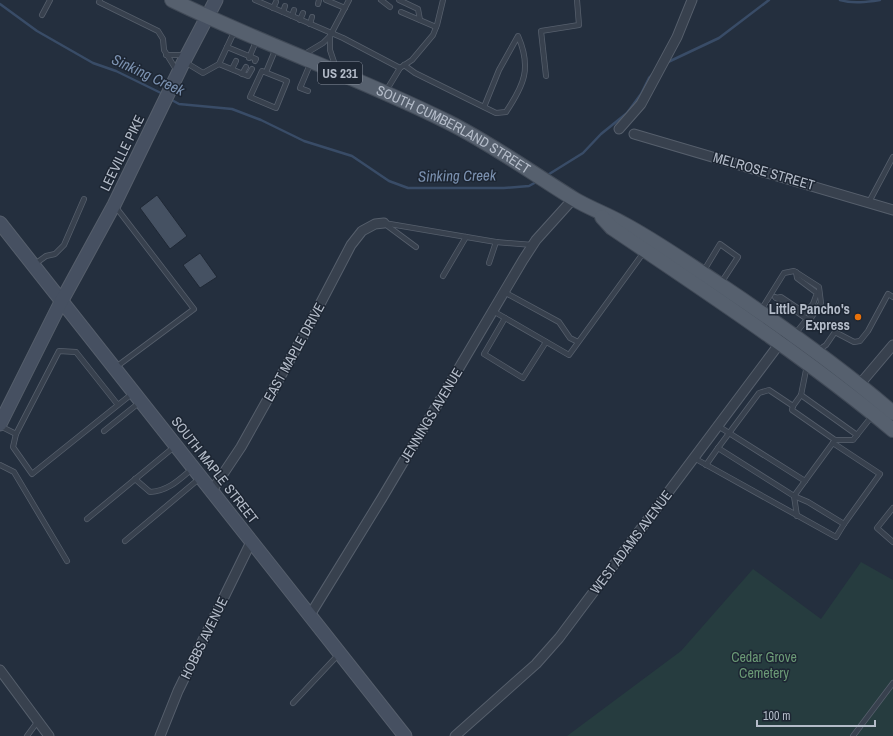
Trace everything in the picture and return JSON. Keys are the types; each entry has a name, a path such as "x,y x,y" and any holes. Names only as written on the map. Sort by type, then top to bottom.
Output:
{"main road":[{"name":"SOUTH CUMBERLAND STREET","path":"172,0 449,122 505,154 568,195 597,212 621,222 702,273 792,333 812,357 878,409 893,413"},
{"name":"SOUTH CUMBERLAND STREET","path":"597,212 612,228 780,343 812,357 860,384 893,430"}],"street":[{"name":"LEEVILLE PIKE","path":"0,425 61,302 114,205 180,68 216,0"},
{"path":"619,129 641,104 677,37 692,0"},
{"name":"MELROSE STREET","path":"634,134 893,210"},
{"name":"JENNINGS AVENUE","path":"310,615 382,498 504,292 533,245 555,217 568,195"},
{"name":"EAST MAPLE DRIVE","path":"212,492 241,447 306,331 351,245 362,231 375,224 384,223"},
{"name":"SOUTH MAPLE STREET","path":"3,229 115,368 196,473 405,736"},
{"name":"WEST ADAMS AVENUE","path":"455,736 536,664 554,643 780,343 792,333"},
{"path":"860,384 893,345"},
{"name":"HOBBS AVENUE","path":"160,736 181,684 251,542"},
{"path":"0,670 49,736"}],"lane":[{"path":"42,15 50,0"},
{"path":"100,0 99,2 158,31 162,35 166,55 180,68 203,73 219,64 236,29"},
{"path":"255,0 265,2 273,8 415,73 496,113 506,112 517,95 526,63 518,36 499,70 484,107"},
{"path":"326,0 345,8"},
{"path":"308,91 300,88 306,58 331,35 349,0"},
{"path":"381,0 390,7"},
{"path":"399,0 418,9 420,20"},
{"path":"385,93 402,67 412,60 424,48 436,27 443,0"},
{"path":"546,76 541,31 579,25 577,0"},
{"path":"273,8 276,2"},
{"path":"282,12 285,6"},
{"path":"292,16 294,10"},
{"path":"401,12 436,27"},
{"path":"300,20 303,13"},
{"path":"310,24 312,17"},
{"path":"331,35 330,50 337,72"},
{"path":"250,57 258,38"},
{"path":"266,72 277,46"},
{"path":"227,47 256,59 255,61"},
{"path":"166,55 180,68"},
{"path":"232,69 236,62"},
{"path":"219,64 248,76 252,69"},
{"path":"242,74 246,67"},
{"path":"262,70 266,72 287,81 276,108 250,97 262,70"},
{"path":"869,202 893,157"},
{"path":"33,265 46,256 54,254 64,245 84,198"},
{"path":"114,205 194,309 115,368"},
{"path":"384,223 496,242 533,245"},
{"path":"384,223 416,246"},
{"path":"443,276 466,237"},
{"path":"489,263 496,242"},
{"path":"702,273 720,244 738,257 720,285"},
{"path":"493,311 569,356 645,250"},
{"path":"776,298 781,297 804,312 813,304 816,293 797,278 796,272"},
{"path":"760,312 772,295 774,287 784,273 796,272 819,287 821,303 811,318 807,319 792,333"},
{"path":"504,292 559,322 570,338 578,342"},
{"path":"694,458 797,516 836,536 880,474 792,410 801,394 812,357 826,345 835,332 854,342 860,340 868,331 888,294 893,297"},
{"path":"772,295 807,319"},
{"path":"505,318 484,354 523,378 546,342"},
{"path":"118,405 76,352 59,351 16,434 13,447 32,474 118,405 137,397"},
{"path":"748,386 759,393"},
{"path":"706,465 759,393 769,390 794,406"},
{"path":"801,394 857,435"},
{"path":"104,431 137,397"},
{"path":"797,516 794,496 834,442 853,440 878,409"},
{"path":"0,425 16,434"},
{"path":"718,426 805,481"},
{"path":"87,519 176,446"},
{"path":"718,448 794,496 808,502 844,524"},
{"path":"0,465 14,472 67,561"},
{"path":"135,479 150,492 157,492 173,486 196,473"},
{"path":"125,542 196,473"},
{"path":"893,508 877,528 893,542"},
{"path":"293,703 340,654"},
{"path":"853,736 893,683"},
{"path":"27,736 38,721"}],"green space":[{"name":"Cedar Grove Cemetery","path":"861,562 893,580 893,736 567,736 681,651 753,569 821,619"}],"building":[{"path":"157,195 187,236 170,249 140,208"},
{"path":"200,253 217,277 200,288 183,265"}],"waterway":[{"name":"Sinking Creek","path":"666,63 719,38 769,0"},
{"name":"Sinking Creek","path":"840,0 855,2 880,0"},
{"name":"Sinking Creek","path":"0,4 37,31 93,63 116,71 163,94"},
{"name":"Sinking Creek","path":"546,176 583,153 601,134 627,113 653,74"},
{"name":"Sinking Creek","path":"170,99 179,104 232,109 261,120 304,141 352,156 389,181 408,188 504,188 529,186 538,181"}],"place":[{"name":"Little Pancho's Express","path":"858,317"}]}
